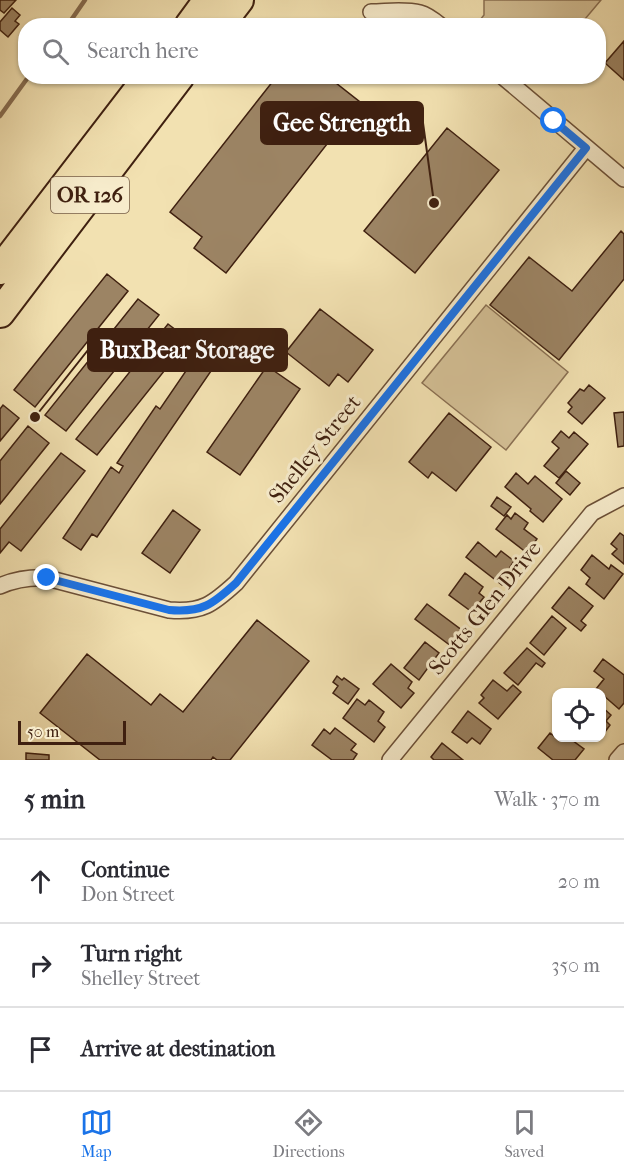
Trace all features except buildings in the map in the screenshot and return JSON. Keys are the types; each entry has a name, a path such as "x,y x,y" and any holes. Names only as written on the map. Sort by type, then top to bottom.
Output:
{"highway":[{"path":"195,18 208,0"},
{"path":"225,18 239,0"},
{"name":"OR 126","path":"0,270 143,84"},
{"name":"OR 126","path":"0,312 174,84"}],"street":[{"path":"370,12 421,13 431,18"},
{"path":"511,84 624,179"},
{"name":"Shelley Street","path":"0,586 17,579 47,578 169,610 185,612 202,608 218,599 236,583 586,148"},
{"name":"Scotts Glen Drive","path":"390,760 592,513 624,496"},
{"path":"617,760 624,752"}],"shaded area":[{"path":"484,0 601,0 586,18 482,18 484,15"},
{"path":"486,305 568,372 506,450 422,383"}],"waterway":[{"path":"73,18 85,0"},
{"path":"0,116 23,84"}],"place":[{"name":"Gee Strength","path":"434,203"},
{"name":"BuxBear Storage","path":"35,417"}],"route":[{"path":"47,578 169,610 185,612 202,608 218,599 236,583 586,148 554,121"}]}
